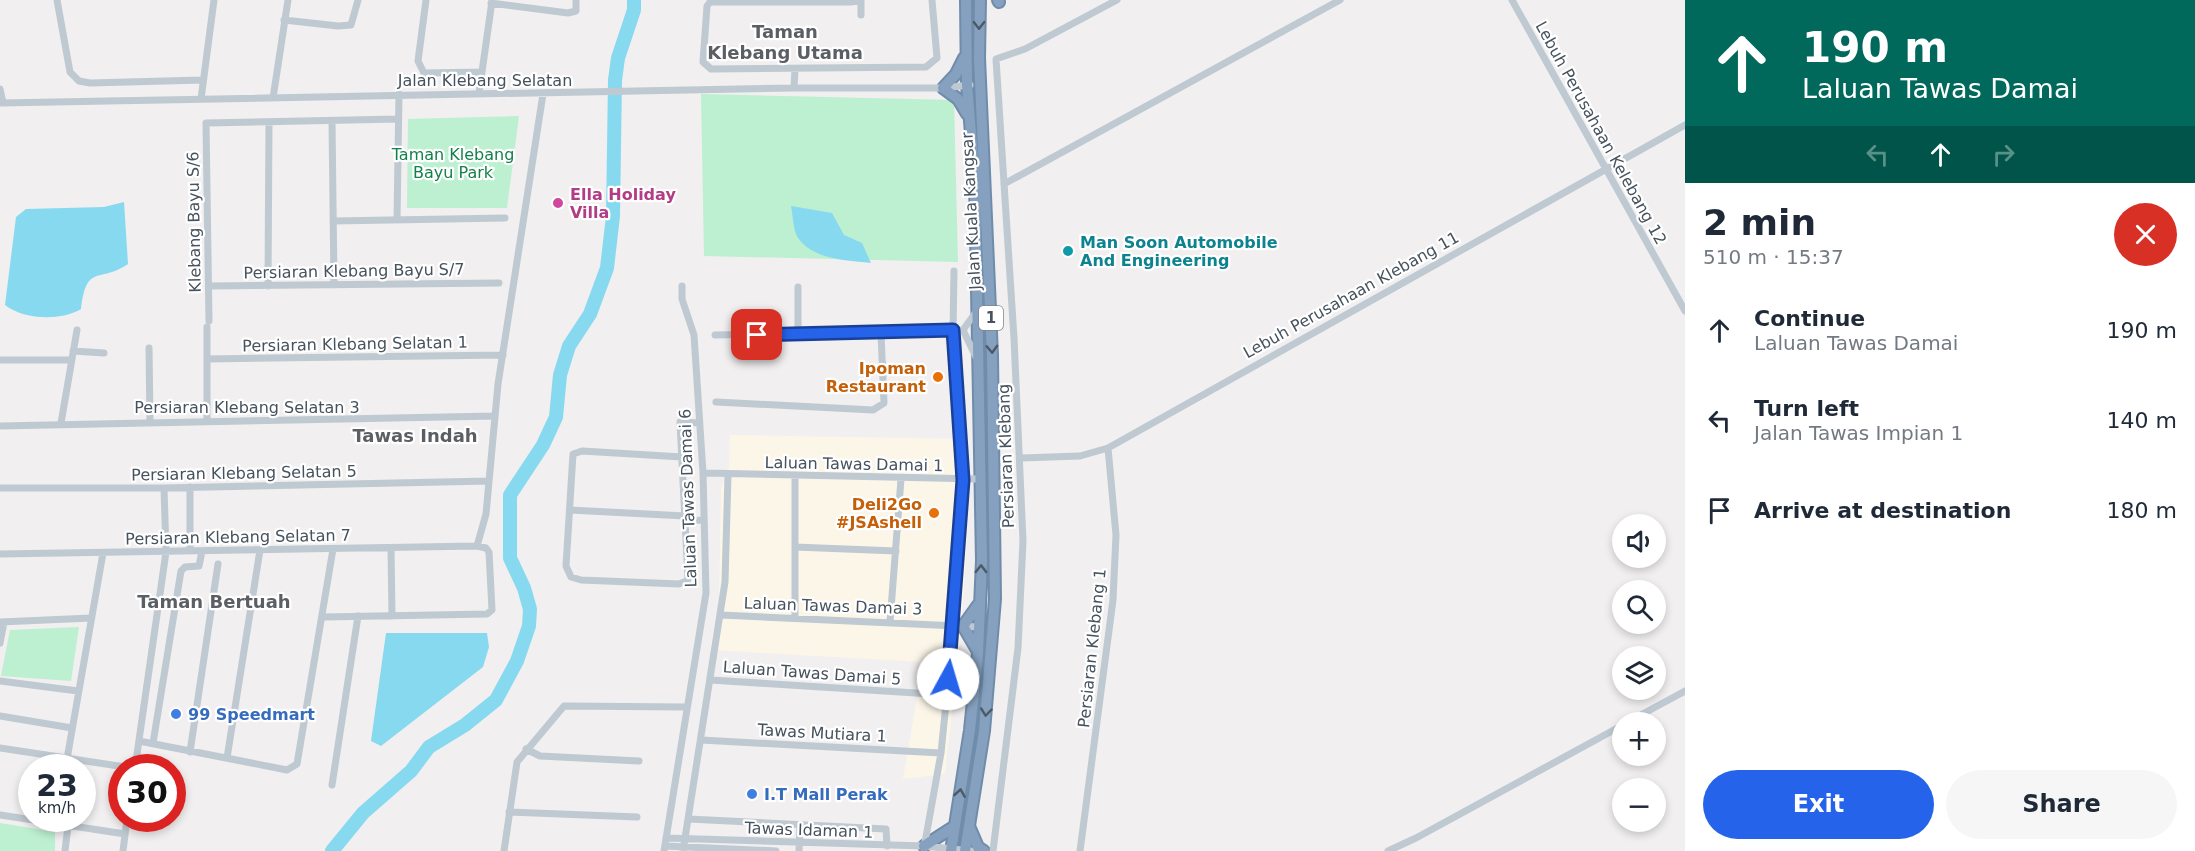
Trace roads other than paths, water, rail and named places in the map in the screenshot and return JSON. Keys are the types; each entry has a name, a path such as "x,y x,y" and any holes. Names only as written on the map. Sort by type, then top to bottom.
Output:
{"highway":[{"name":"Jalan Kuala Kangsar","path":"951,849 970,730 978,653 980,599 975,182 969,119 966,0"},
{"name":"Jalan Kuala Kangsar","path":"967,851 992,653 995,599 992,355 978,50 980,0"},
{"path":"978,50 968,85 977,110 980,157 984,165"},
{"path":"966,55 956,74 943,88 958,99 969,119"},
{"path":"978,653 959,625 971,618 980,599"},
{"path":"992,653 986,634 979,627 988,620 991,604 995,599"},
{"path":"969,825 978,847 984,851"},
{"path":"924,848 955,826"}],"street":[{"path":"57,0 70,72 79,81 90,83 203,80"},
{"path":"201,99 214,0"},
{"path":"273,98 288,0"},
{"path":"284,20 338,26 351,25 358,0"},
{"path":"426,0 419,68 424,73 481,72"},
{"path":"479,93 492,2 568,13 576,11 576,0"},
{"path":"861,15 861,1 708,4 703,57 706,67 795,69 931,66 938,58 932,0"},
{"name":"Persiaran Klebang","path":"993,851 1021,604 1023,541 1021,458 996,59 1025,49 1117,0"},
{"name":"Lebuh Perusahaan Kelebang 12","path":"1512,0 1685,311"},
{"path":"1004,184 1336,1"},
{"path":"794,88 795,69"},
{"name":"Jalan Klebang Selatan","path":"1,103 399,94 943,88 968,85"},
{"path":"0,89 1,103"},
{"path":"397,219 399,94"},
{"path":"324,617 489,613 492,609 489,552 486,548 477,546 486,514 503,355 543,94"},
{"path":"268,286 269,122 399,119"},
{"path":"332,121 334,285"},
{"name":"Klebang Bayu S/6","path":"207,421 209,286 206,123 269,122"},
{"name":"Lebuh Perusahaan Klebang 11","path":"1021,458 1080,456 1108,448 1685,125"},
{"path":"333,221 505,218"},
{"path":"924,848 941,753 947,695 959,625 963,480 953,330 954,271"},
{"name":"Persiaran Klebang Bayu S/7","path":"209,286 499,283"},
{"name":"Laluan Tawas Damai 6","path":"665,845 685,707 706,593 703,473 694,335 682,299 682,286"},
{"path":"798,287 798,334"},
{"path":"963,330 976,312"},
{"path":"60,423 77,330"},
{"path":"715,335 881,334 963,330"},
{"path":"963,330 977,360"},
{"path":"716,402 873,410 879,408 884,403 881,334"},
{"path":"149,348 150,421"},
{"path":"73,351 104,353"},
{"name":"Persiaran Klebang Selatan 1","path":"207,359 503,355"},
{"path":"0,360 71,360"},
{"name":"Persiaran Klebang Selatan 3","path":"0,426 150,421 495,416"},
{"path":"682,457 575,452 572,457 566,566 571,577 581,580 685,582 688,579 682,457 680,422 699,423"},
{"name":"Persiaran Klebang 1","path":"1080,851 1113,600 1116,535 1108,448"},
{"name":"Laluan Tawas Damai 1","path":"703,473 795,477 979,479"},
{"name":"Laluan Tawas Damai 6","path":"684,849 726,576 728,475"},
{"path":"795,477 795,618"},
{"path":"890,622 901,479"},
{"name":"Persiaran Klebang Selatan 5","path":"0,488 164,488 489,481"},
{"path":"190,487 190,551"},
{"path":"136,754 166,552 164,488"},
{"path":"570,510 704,520"},
{"name":"Persiaran Klebang Selatan 7","path":"0,554 477,546"},
{"path":"391,548 392,616"},
{"path":"795,548 896,551"},
{"path":"139,741 287,770 297,764 324,617 333,549"},
{"path":"226,758 260,550"},
{"path":"153,743 181,571 184,568 200,565 202,551"},
{"path":"68,754 103,553"},
{"path":"190,752 218,564"},
{"name":"Laluan Tawas Damai 3","path":"721,615 979,627"},
{"path":"332,785 358,616"},
{"path":"0,643 2,622 91,618"},
{"name":"Laluan Tawas Damai 5","path":"711,680 947,695"},
{"path":"0,681 78,691"},
{"path":"1646,712 1685,691"},
{"path":"504,851 516,765 526,749 568,704 685,707"},
{"path":"0,716 72,728"},
{"path":"1388,851 1416,838 1612,731"},
{"name":"Tawas Mutiara 1","path":"701,740 941,753"},
{"path":"0,748 37,754"},
{"path":"526,749 540,756 639,761"},
{"path":"509,812 637,817"},
{"path":"0,815 18,818"},
{"path":"688,819 886,829 887,846"},
{"path":"799,847 800,825"},
{"path":"96,830 125,834 123,851"},
{"path":"65,851 67,832"},
{"name":"Tawas Idaman 1","path":"665,845 686,839 799,847 887,846 967,851"},
{"name":"Tawas Idaman 1","path":"665,845 684,849 776,851"}],"water":[{"path":"124,202 128,264 118,270 91,279 84,294 81,309 63,316 43,317 22,314 5,305 16,217 26,209 104,207"},
{"path":"791,206 832,213 844,235 862,243 871,263 831,258 813,251 796,235"},
{"path":"386,633 487,633 489,647 483,667 381,746 371,741"}],"waterway":[{"path":"332,851 363,813 411,771 429,747 465,725 496,700 517,661 529,626 530,609 524,588 510,558 510,495 543,445 556,417 560,375 569,346 590,314 607,268 613,216 615,80 618,58 634,10 634,0"}],"place":[{"name":"Ella Holiday Villa","path":"558,203"},
{"name":"Man Soon Automobile And Engineering","path":"1068,251"},
{"name":"Ipoman Restaurant","path":"938,377"},
{"name":"Deli2Go #JSAshell","path":"934,513"},
{"name":"99 Speedmart","path":"176,714"},
{"name":"I.T Mall Perak","path":"752,794"}],"district":[{"name":"Taman Klebang Utama","path":"785,42"},
{"name":"Tawas Indah","path":"415,435"},
{"name":"Taman Bertuah","path":"214,601"}],"park label":[{"name":"Taman Klebang Bayu Park","path":"453,163"}]}
